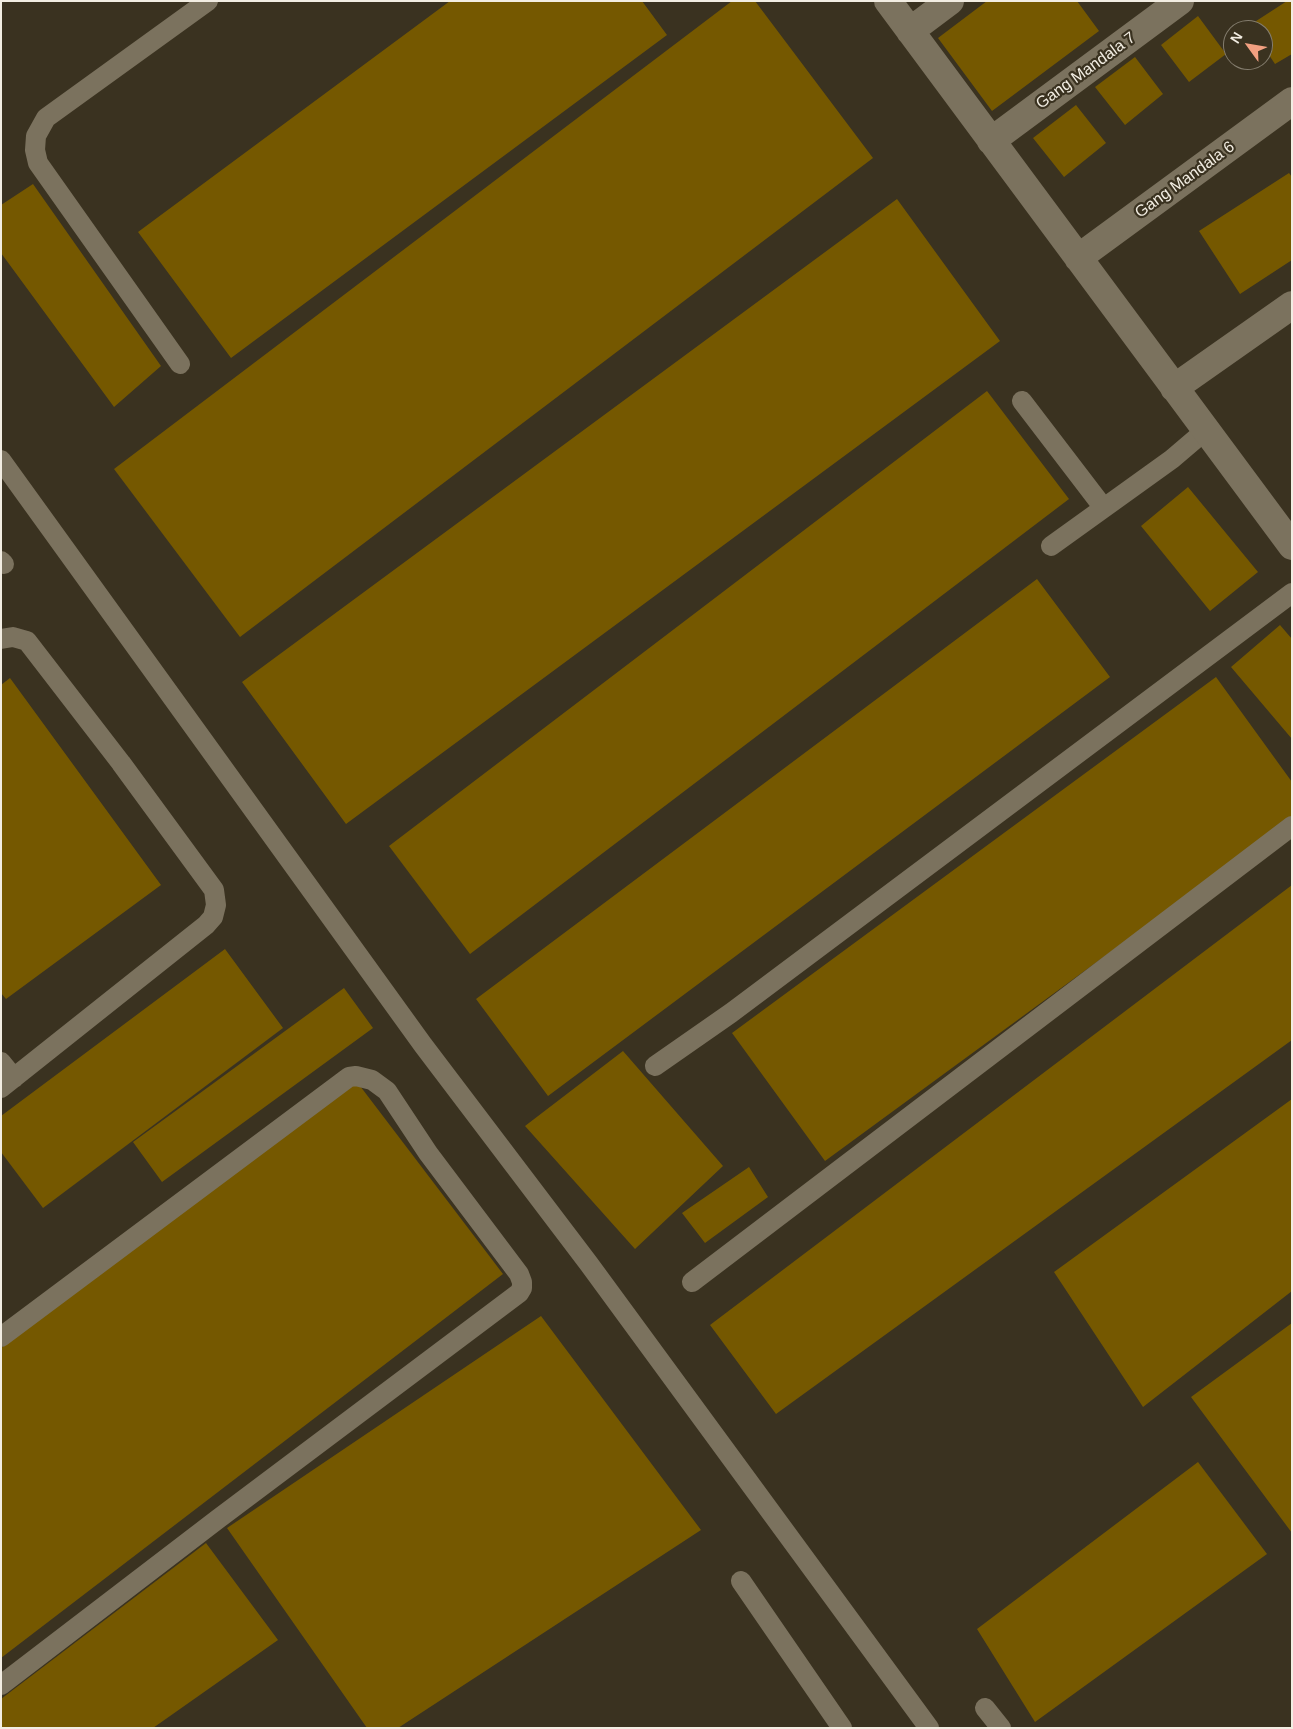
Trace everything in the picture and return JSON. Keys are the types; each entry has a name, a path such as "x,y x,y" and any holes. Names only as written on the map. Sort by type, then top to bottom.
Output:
{"street":[{"path":"888,1 1174,388 1288,534"},
{"path":"910,31 950,1"},
{"name":"Gang Mandala 7","path":"991,141 1180,1"},
{"name":"Gang Mandala 6","path":"1078,258 1292,101"},
{"path":"1174,388 1292,305"}],"lane":[{"path":"180,364 38,163 35,150 36,136 46,118 208,1"},
{"path":"1022,401 1103,507"},
{"path":"1051,546 1172,459 1206,430"},
{"path":"1,460 423,1045 589,1264 929,1728"},
{"path":"655,1066 739,1007 1292,593"},
{"path":"1,640 13,637 28,641 121,762 214,890 216,905 213,917 206,925 8,1083 1,1062"},
{"path":"692,1282 1292,826"},
{"path":"1,1337 349,1076 372,1080 387,1091 428,1153 522,1282 522,1288 519,1292 1,1685"},
{"path":"740,1581 842,1728"},
{"path":"985,1708 1001,1728"}],"building":[{"path":"450,1 642,1 667,35 231,358 138,232"},
{"path":"732,1 755,1 873,158 240,637 114,469"},
{"path":"987,1 1077,1 1099,31 992,111 938,38"},
{"path":"1287,1 1292,1 1292,54 1275,64 1273,61 1273,20 1258,20"},
{"path":"1198,16 1223,50 1223,56 1189,82 1161,45"},
{"path":"1135,57 1163,94 1125,125 1095,87"},
{"path":"1076,105 1106,143 1064,177 1033,138"},
{"path":"1289,173 1292,177 1292,260 1240,294 1199,231"},
{"path":"33,184 161,366 114,407 1,253 1,205"},
{"path":"897,199 1000,341 346,824 242,682"},
{"path":"987,391 1069,499 470,954 389,846"},
{"path":"1188,487 1258,572 1210,611 1141,526"},
{"path":"1037,579 1110,677 548,1096 476,999"},
{"path":"1280,625 1292,639 1292,739 1231,667"},
{"path":"1216,677 1292,782 1292,819 825,1161 732,1033"},
{"path":"10,678 161,885 6,999 1,993 1,685"},
{"path":"1292,885 1292,1040 776,1414 710,1325"},
{"path":"225,949 283,1028 43,1208 1,1152 1,1116"},
{"path":"344,988 373,1028 162,1182 133,1142"},
{"path":"623,1051 723,1166 635,1249 525,1126"},
{"path":"354,1078 503,1274 1,1658 1,1348"},
{"path":"1292,1099 1292,1291 1143,1407 1054,1272"},
{"path":"749,1167 768,1197 705,1243 682,1213"},
{"path":"541,1316 701,1530 398,1728 367,1728 227,1528"},
{"path":"1292,1323 1292,1533 1191,1397"},
{"path":"1198,1462 1267,1554 1035,1722 977,1629"},
{"path":"206,1543 278,1640 153,1728 1,1728 1,1699"}]}
